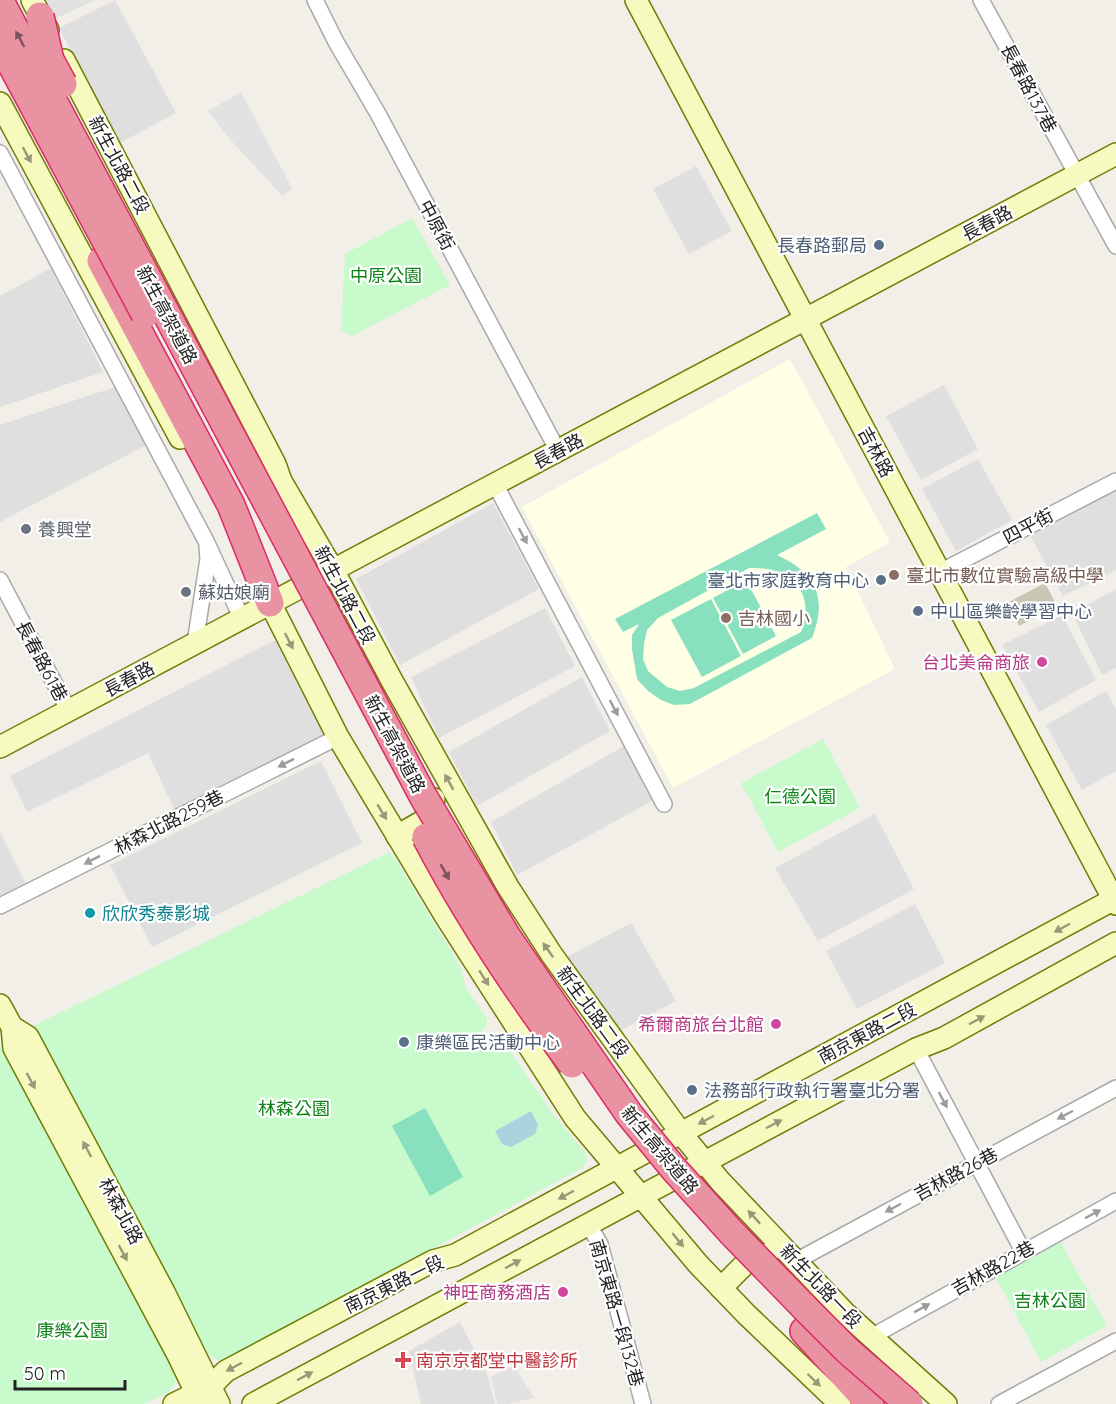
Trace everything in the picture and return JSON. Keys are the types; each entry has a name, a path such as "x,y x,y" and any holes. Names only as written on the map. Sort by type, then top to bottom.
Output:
{"highway":[{"name":"新生高架道路","path":"0,1 426,806 507,937 629,1114 674,1169 806,1321 856,1358 909,1404"},
{"path":"36,8 50,60 364,659 426,806"},
{"name":"新生高架道路","path":"2,47 445,873 492,950 549,1033 630,1140 688,1209 806,1321 888,1404"},
{"path":"2,47 76,213 231,505 270,603"},
{"path":"806,1321 870,1404"},
{"path":"806,1321 876,1359 930,1404"}],"street":[{"name":"中原街","path":"315,0 558,451"},
{"name":"吉林路","path":"636,0 1115,901"},
{"name":"長春路137巷","path":"981,0 1116,246"},
{"name":"新生北路二段","path":"36,8 259,432 281,481 333,570 410,714 508,887 531,925 681,1133 704,1161"},
{"path":"0,103 270,603 338,737 505,1011 575,1118 698,1264 840,1404"},
{"path":"0,153 206,541 242,619"},
{"name":"長春路","path":"0,747 1116,154"},
{"name":"四平街","path":"940,572 1116,481"},
{"path":"495,484 664,804"},
{"path":"195,644 208,559 206,541"},
{"name":"長春路61巷","path":"0,580 69,711"},
{"path":"397,836 426,806 435,791 405,736 410,714"},
{"name":"林森北路259巷","path":"0,906 338,737"},
{"name":"南京東路二段","path":"618,1168 1115,901"},
{"name":"南京東路二段","path":"641,1195 916,1048 944,1038 1116,943"},
{"path":"505,1011 536,992 560,987 614,1063 640,1077"},
{"name":"林森北路","path":"0,1005 6,1030 28,1037 164,1292 207,1397"},
{"path":"916,1048 1023,1251"},
{"name":"吉林路26巷","path":"796,1261 1116,1088"},
{"name":"新生北路一段","path":"704,1161 845,1313 946,1404"},
{"name":"南京東路一段","path":"174,1404 207,1397 226,1371 433,1261 455,1255 618,1168"},
{"name":"南京東路一段","path":"253,1404 641,1195"},
{"name":"吉林路22巷","path":"871,1337 1116,1201"},
{"name":"南京東路一段132巷","path":"588,1224 600,1244 643,1404"},
{"path":"721,1287 749,1260 772,1253 820,1303 845,1313"},
{"path":"999,1404 1116,1341"},
{"path":"896,1359 894,1370 930,1404"}],"shaded area":[{"path":"43,0 95,0 53,20"},
{"path":"115,0 176,113 120,143 59,28"},
{"path":"241,92 292,188 283,197 228,137 208,111"},
{"path":"696,166 732,231 689,254 653,189"},
{"path":"51,268 103,372 0,407 0,296"},
{"name":"吉林國小","path":"790,359 890,542 846,567 895,669 673,788 522,507"},
{"path":"944,385 978,449 921,480 886,416"},
{"path":"118,386 146,445 0,522 0,425"},
{"path":"978,459 1012,520 956,551 922,489"},
{"path":"1116,489 1116,570 1063,596 1030,535"},
{"path":"493,503 539,589 400,665 356,579"},
{"path":"1045,583 1057,606 1019,626 1007,603"},
{"path":"1116,589 1116,668 1102,675 1072,613"},
{"path":"545,608 575,666 439,738 411,677"},
{"path":"1062,615 1096,680 1039,712 1002,645"},
{"path":"275,640 326,741 177,815 148,753 27,812 10,776"},
{"path":"582,677 610,731 477,806 449,752"},
{"path":"1106,691 1116,710 1116,771 1082,790 1046,725"},
{"path":"624,746 652,801 517,875 491,822"},
{"path":"321,761 362,843 152,947 110,865"},
{"path":"875,814 914,889 818,941 775,868"},
{"path":"0,832 28,888 0,902"},
{"path":"915,904 945,963 857,1009 826,951"},
{"path":"631,923 676,1001 620,1031 567,957"},
{"path":"460,1322 488,1377 495,1404 421,1404 409,1351"},
{"path":"514,1365 534,1398 497,1404 491,1377"}],"green space":[{"name":"中原公園","path":"412,218 450,285 352,336 341,330 345,254"},
{"path":"817,513 826,529 777,555 801,570 815,588 819,610 812,638 690,704 674,705 661,700 637,679 632,635 639,624 623,632 615,619","holes":["749,568 763,568 787,577 802,593 805,617 801,632 694,688 680,691 667,687 648,671 643,659 644,644 647,630 658,618"]},
{"path":"746,580 776,636 743,654 713,598"},
{"path":"711,599 741,656 702,677 671,620"},
{"name":"仁德公園","path":"823,739 860,808 778,852 741,783"},
{"name":"林森公園","path":"390,852 460,966 466,988 487,1018 487,1025 481,1032 487,1043 495,1041 505,1044 556,1118 585,1152 587,1161 582,1168 225,1361 218,1361 205,1352 34,1030 35,1025"},
{"name":"康樂公園","path":"0,1045 176,1371 174,1386 167,1393 144,1404 0,1404"},
{"path":"425,1108 463,1177 430,1196 392,1126"},
{"name":"吉林公園","path":"1059,1239 1107,1326 1041,1362 994,1274"}],"water":[{"path":"531,1111 538,1125 535,1134 511,1147 502,1144 495,1131"}],"place":[{"name":"長春路郵局","path":"879,245"},
{"name":"養興堂","path":"26,529"},
{"name":"臺北市數位實驗高級中學","path":"894,575"},
{"name":"臺北市家庭教育中心","path":"881,580"},
{"name":"蘇姑娘廟","path":"186,592"},
{"name":"中山區樂齡學習中心","path":"918,611"},
{"name":"吉林國小","path":"726,618"},
{"name":"台北美侖商旅","path":"1042,662"},
{"name":"欣欣秀泰影城","path":"90,913"},
{"name":"希爾商旅台北館","path":"776,1024"},
{"name":"康樂區民活動中心","path":"404,1042"},
{"name":"法務部行政執行署臺北分署","path":"692,1090"},
{"name":"神旺商務酒店","path":"563,1292"},
{"name":"南京京都堂中醫診所","path":"403,1360"}]}
